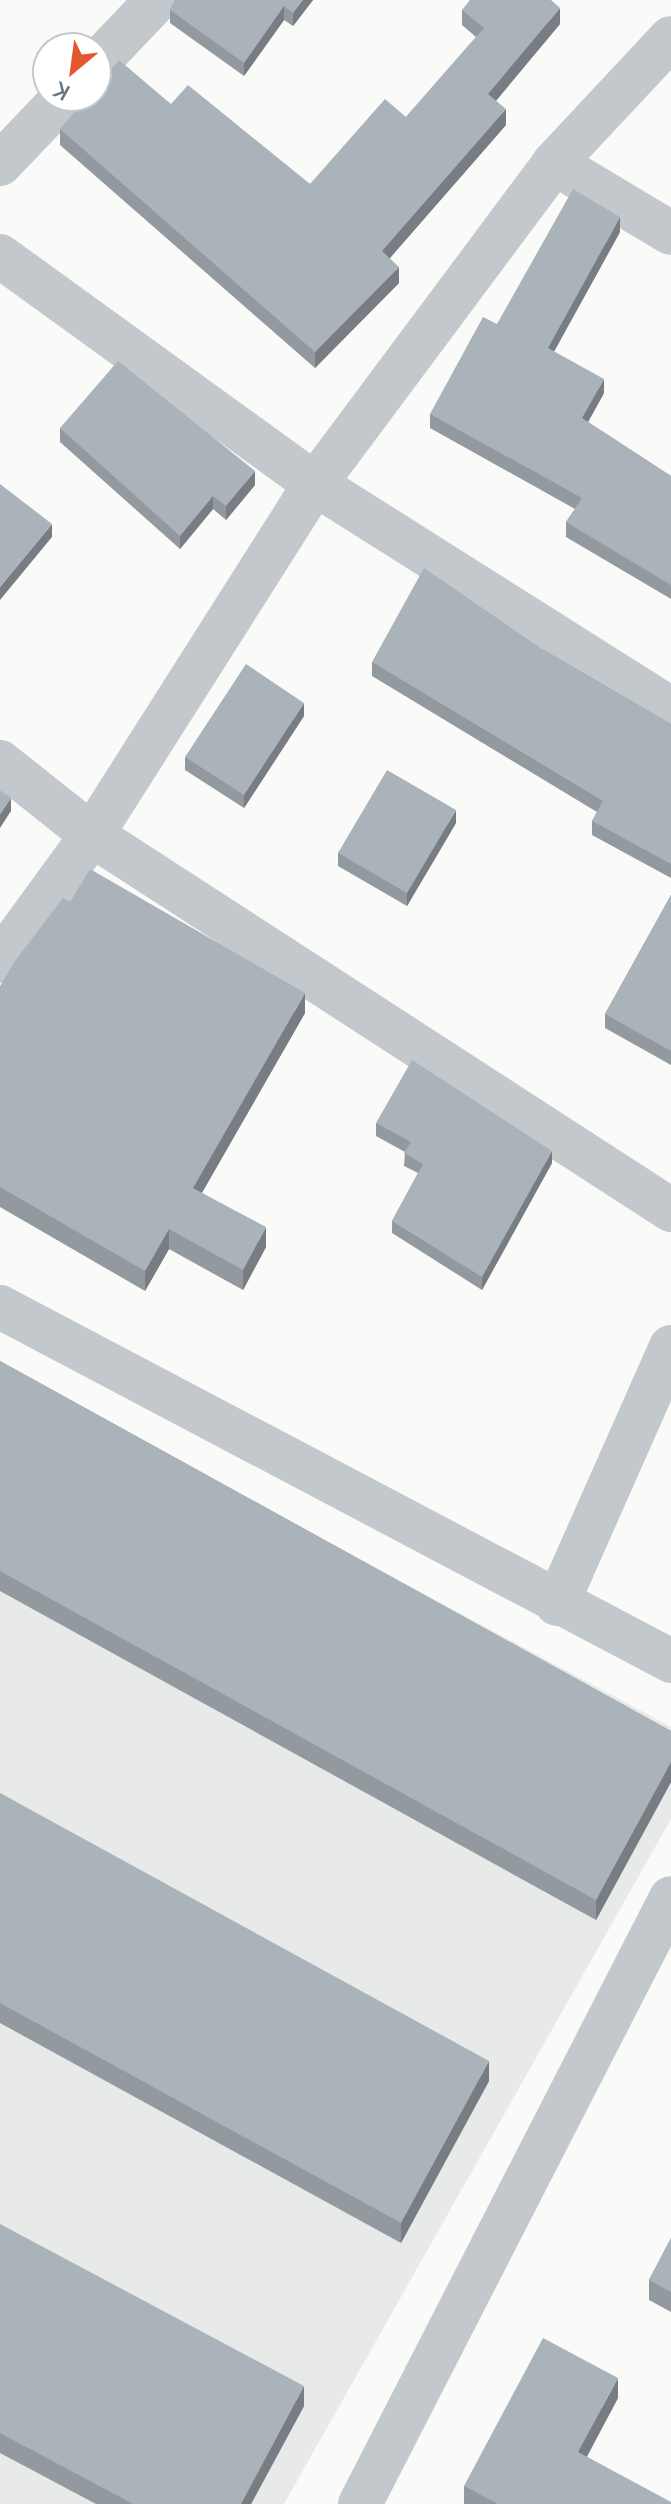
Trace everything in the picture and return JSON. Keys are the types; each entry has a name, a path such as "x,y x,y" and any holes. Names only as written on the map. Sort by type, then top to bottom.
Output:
{"street":[{"path":"112,47 157,0"},
{"path":"0,961 92,835 315,484 554,163 671,38"},
{"path":"0,164 50,112"},
{"path":"554,163 671,233"},
{"path":"0,256 315,484 671,709"},
{"path":"0,762 92,835 671,1210"},
{"path":"0,1307 557,1604 671,1661"},
{"path":"557,1604 671,1347"},
{"path":"360,2504 671,1898"}],"shaded area":[{"path":"0,1365 671,1727 671,1819 284,2504 0,2504"}],"building":[{"path":"175,0 303,0 293,13 284,6 244,63 170,10"},
{"path":"470,0 551,0 560,8 488,94 506,109 382,251 399,267 315,352 60,129 74,112 112,112 112,68 119,60 171,104 188,85 310,184 385,99 406,117 484,28 462,10"},
{"path":"573,189 620,217 548,348 604,379 582,418 671,476 671,585 566,522 582,498 430,414 483,317 497,324"},
{"path":"118,361 255,471 226,506 213,496 180,536 60,428"},
{"path":"0,484 52,524 0,587"},
{"path":"424,568 542,649 671,724 671,864 592,821 603,801 372,662"},
{"path":"246,664 304,703 244,795 185,757"},
{"path":"387,770 456,810 407,893 338,853"},
{"path":"0,790 11,798 0,814"},
{"path":"90,869 305,993 193,1188 266,1227 243,1270 169,1229 145,1271 0,1187 0,986 63,898 70,902"},
{"path":"671,895 671,1051 605,1014"},
{"path":"412,1060 552,1151 482,1277 392,1221 423,1164 404,1153 411,1142 376,1123"},
{"path":"0,1361 671,1731 671,1762 596,1900 0,1571"},
{"path":"0,1793 489,2061 401,2223 0,2003"},
{"path":"0,2224 304,2386 241,2504 133,2504 0,2433"},
{"path":"671,2238 671,2292 649,2280"},
{"path":"543,2338 618,2378 578,2452 671,2504 498,2504 464,2486"}]}
